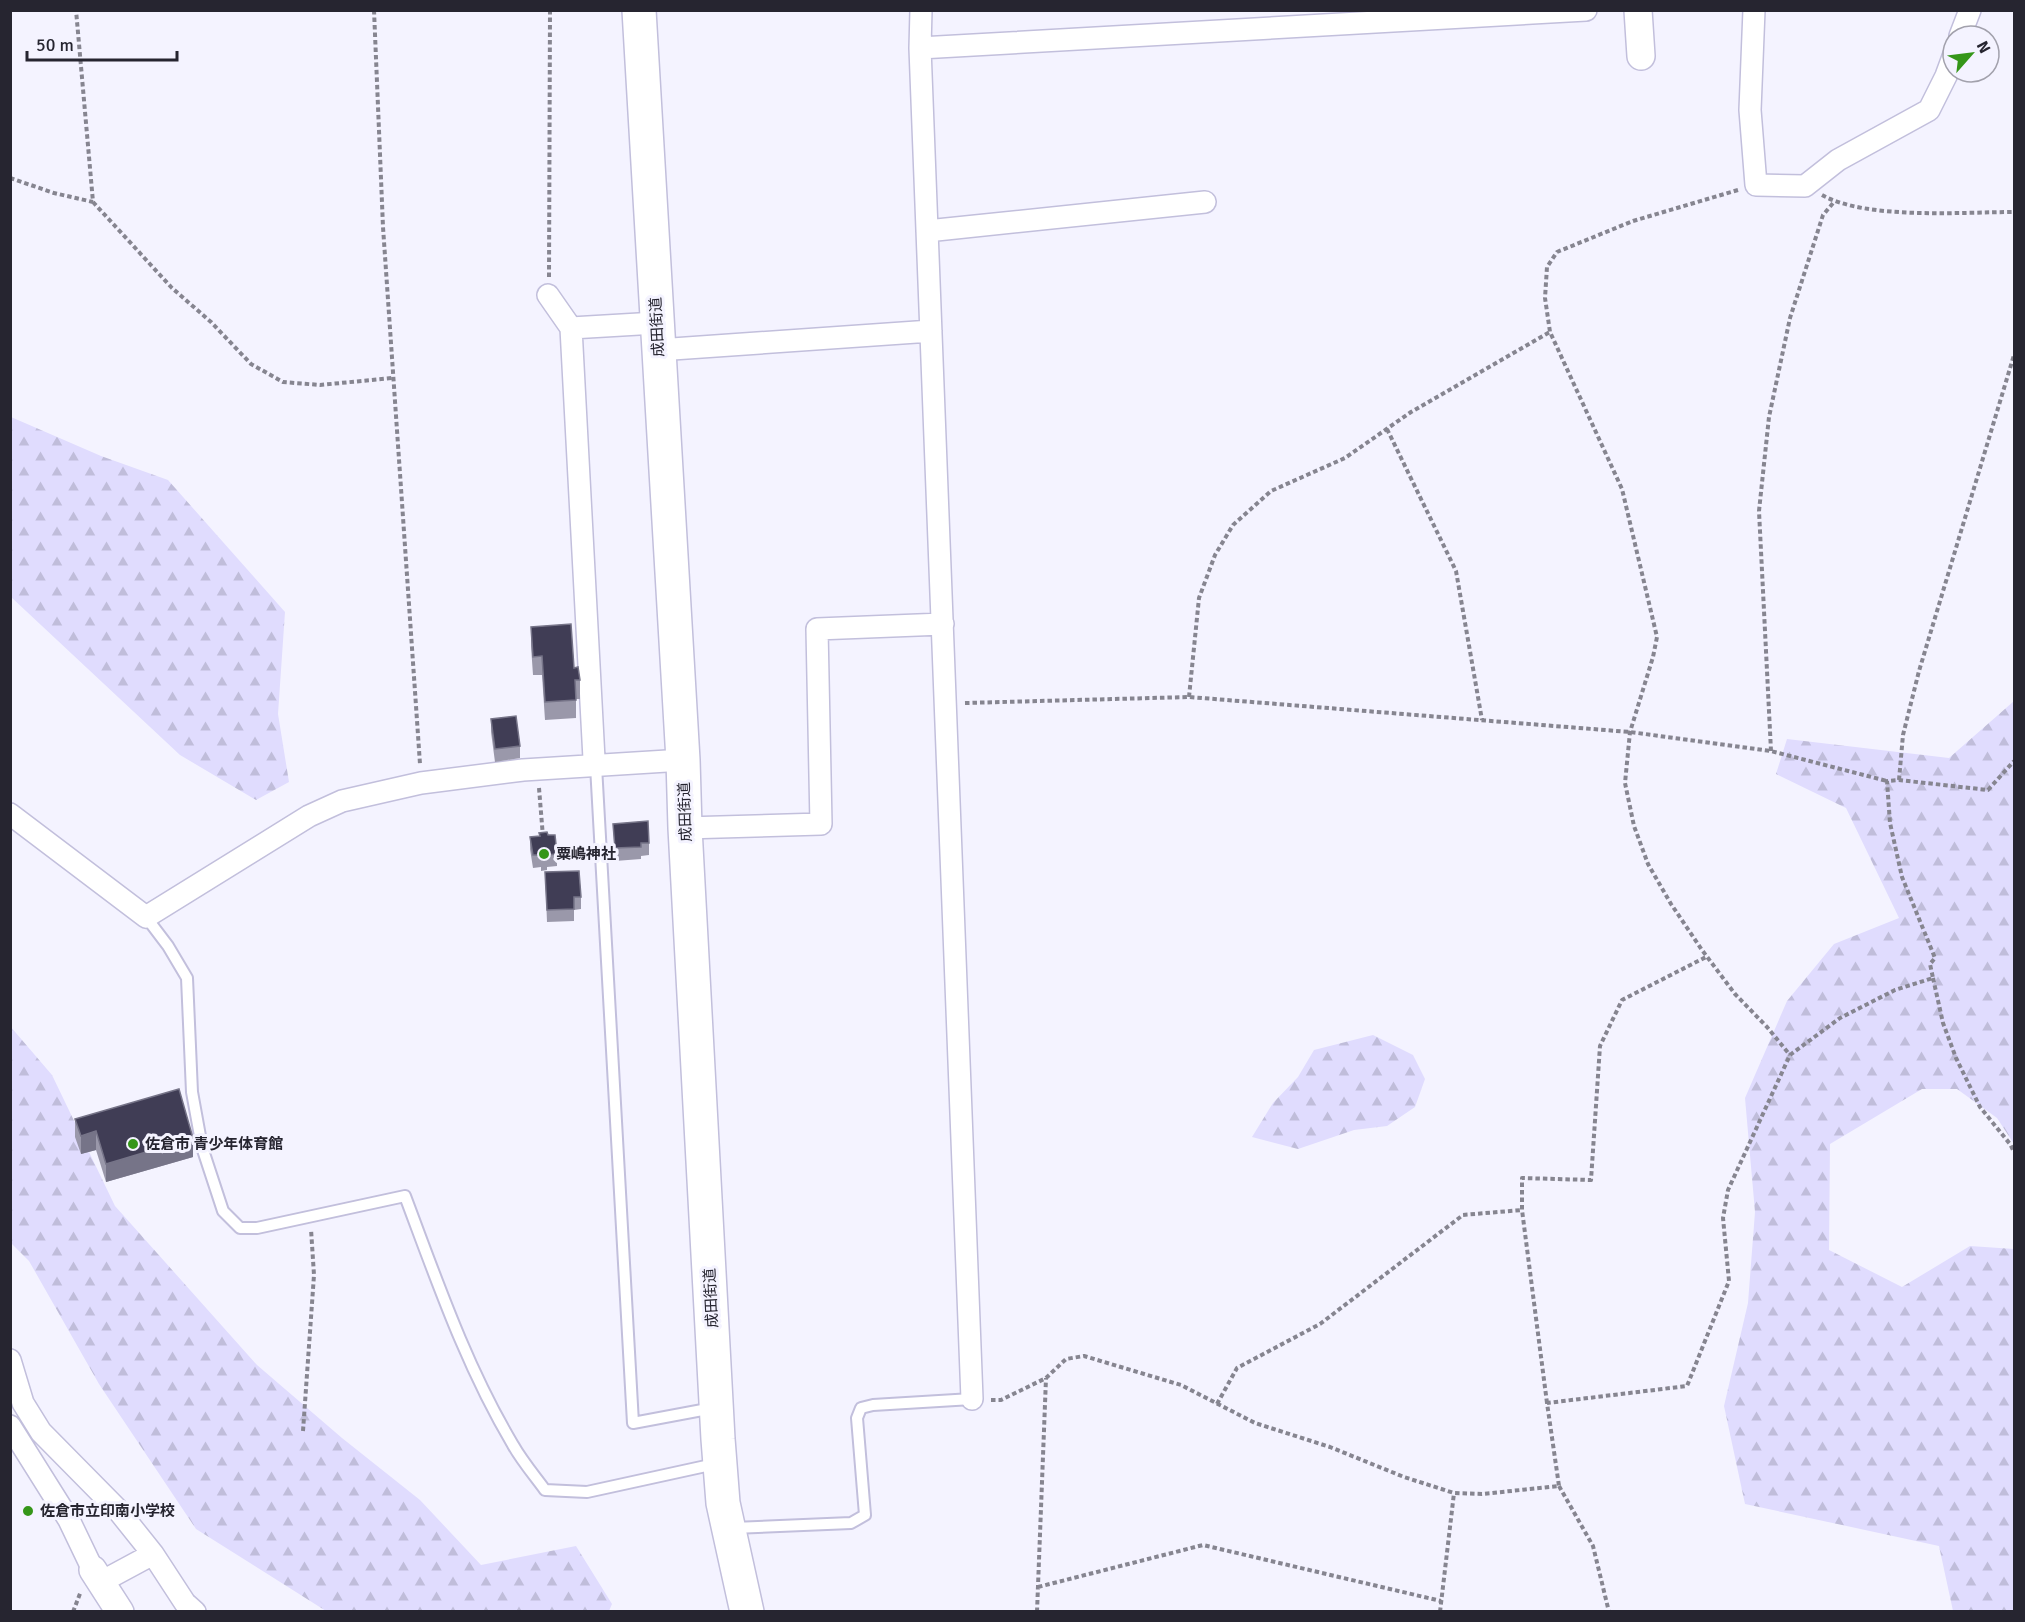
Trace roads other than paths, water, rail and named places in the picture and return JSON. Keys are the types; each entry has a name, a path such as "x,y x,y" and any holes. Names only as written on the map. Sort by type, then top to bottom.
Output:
{"highway":[{"name":"成田街道","path":"639,10 683,760 720,1463 723,1503 747,1611"}],"street":[{"path":"921,10 920,48 972,1399"},
{"path":"920,48 1322,18 1586,10"},
{"path":"1638,10 1641,56"},
{"path":"1754,10 1750,110 1756,185 1805,186 1838,160 1929,110 1942,84"},
{"path":"927,231 1205,202"},
{"path":"548,295 571,328 596,766"},
{"path":"571,328 657,336 931,331"},
{"path":"685,828 821,825 817,629 943,624"},
{"path":"10,814 146,917 309,816 342,801 421,783 537,769 683,760"},
{"path":"10,1360 23,1403 41,1432 117,1509 153,1554 185,1603 195,1611"},
{"path":"10,1426 69,1520 97,1576 120,1611"},
{"path":"97,1576 153,1554"}],"lane":[{"path":"596,766 599,785 633,1423 717,1407"},
{"path":"146,917 168,946 187,978 192,1092 202,1147 223,1211 240,1228 257,1228 405,1196 457,1334 478,1382 514,1447 545,1490 587,1492 720,1463"},
{"path":"730,1528 851,1523 865,1515 857,1418 861,1408 873,1405 972,1399"}],"place":[{"name":"粟嶋神社","path":"544,854"},
{"name":"佐倉市 青少年体育館","path":"133,1144"},
{"name":"佐倉市立印南小学校","path":"28,1511"}]}
